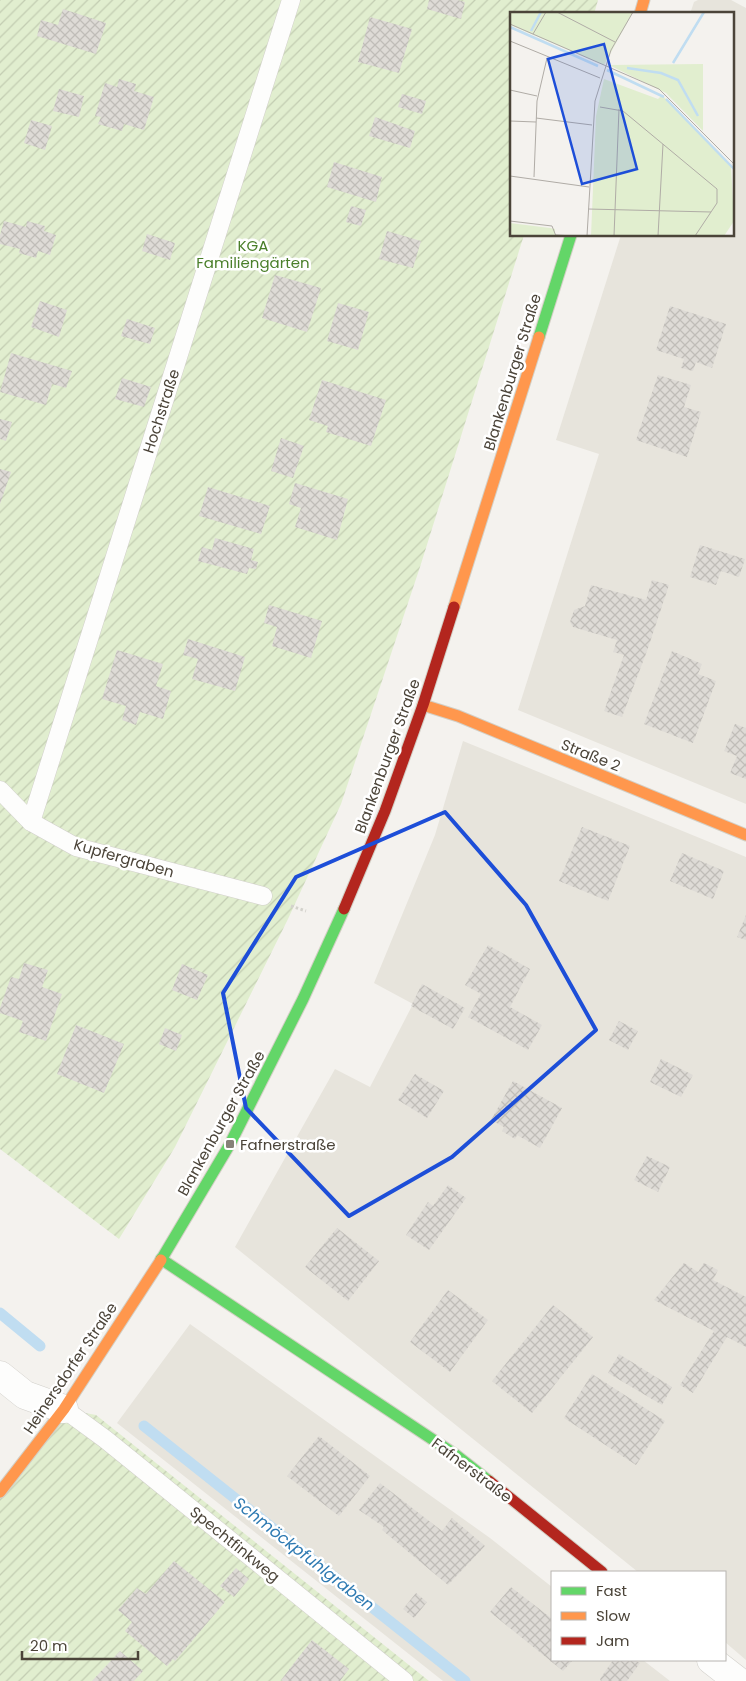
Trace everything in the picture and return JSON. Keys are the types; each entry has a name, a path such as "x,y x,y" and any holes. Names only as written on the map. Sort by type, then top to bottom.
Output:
{"main road":[{"name":"Blankenburger Straße","path":"161,1259 230,1144 303,1000 339,922 381,819 423,705 571,236"},
{"name":"Straße 2","path":"423,705 458,716 746,834"},
{"name":"Heinersdorfer Straße","path":"0,1492 64,1409 161,1259"},
{"name":"Fafnerstraße","path":"161,1259 456,1455 601,1571"}],"street":[{"path":"0,1374 25,1395 64,1409"},
{"path":"712,1661 738,1681"}],"lane":[{"name":"Hochstraße","path":"32,822 291,0"},
{"name":"Kupfergraben","path":"0,790 32,822 76,847 263,896"},
{"name":"Spechtfinkweg","path":"64,1409 105,1439 404,1681"}],"path":[{"path":"299,909 307,911"}],"highlighted area":[{"path":"445,812 526,905 596,1030 452,1157 349,1216 246,1108 223,993 296,877"}],"shaded area":[{"path":"698,0 731,0 746,8 746,804 518,710 599,454 556,440 621,236 734,236 734,12 691,12 694,2"},
{"path":"463,741 746,857 746,1660 726,1643 726,1571 637,1571 235,1247 335,1069 370,1087 413,1004 374,983 435,835"},
{"path":"190,1324 490,1538 551,1586 551,1661 644,1661 670,1681 443,1681 117,1423"}],"green space":[{"name":"KGA Familiengärten","path":"0,0 598,0 595,12 510,12 510,236 524,236 420,567 341,804 288,919 175,1147 119,1239 0,1149"},
{"path":"64,1409 96,1415 429,1681 0,1681 0,1492"}],"building":[{"path":"429,0 458,0 465,2 461,19 427,9"},
{"path":"63,9 106,23 96,54 37,36 41,20 58,25"},
{"path":"370,17 412,29 399,73 358,62"},
{"path":"119,79 136,84 134,91 154,97 144,130 124,124 122,131 98,124 101,117 95,116 105,83 117,87"},
{"path":"59,89 84,96 79,117 53,111"},
{"path":"402,94 426,101 422,114 398,107"},
{"path":"375,117 415,131 410,148 369,136"},
{"path":"31,120 52,126 45,150 24,143"},
{"path":"334,162 382,177 376,202 327,187"},
{"path":"351,206 366,210 361,226 346,222"},
{"path":"4,221 26,227 27,221 45,226 44,231 56,235 50,255 38,251 36,258 19,253 20,249 0,244 0,235"},
{"path":"387,231 421,241 413,268 379,259"},
{"path":"147,234 175,243 170,260 142,251"},
{"path":"275,275 321,288 307,332 262,318"},
{"path":"40,301 67,310 59,337 31,327"},
{"path":"338,303 369,312 358,350 327,341"},
{"path":"670,306 726,324 712,368 696,362 693,371 681,368 684,359 656,350"},
{"path":"127,319 155,328 150,344 121,336"},
{"path":"11,353 72,371 66,388 52,384 46,405 0,392"},
{"path":"658,375 691,385 684,407 701,412 687,457 636,440"},
{"path":"122,378 151,387 144,407 115,399"},
{"path":"322,380 386,400 371,446 326,432 328,426 309,420"},
{"path":"0,419 12,422 6,441 0,439"},
{"path":"281,438 304,446 293,478 271,471"},
{"path":"0,469 11,472 0,504"},
{"path":"295,483 348,499 337,540 295,527 301,508 289,504"},
{"path":"208,487 270,506 261,534 199,516"},
{"path":"215,538 254,549 251,560 258,562 256,569 249,568 247,574 198,561 202,547 212,550"},
{"path":"700,545 745,559 739,577 721,571 716,585 690,577"},
{"path":"652,580 669,585 622,717 604,711 624,655 613,652 617,640 573,627 570,622 574,610 585,606 591,585 646,600"},
{"path":"269,605 322,621 311,658 272,646 277,627 264,623"},
{"path":"188,639 245,657 235,691 192,679 198,659 183,655"},
{"path":"117,650 163,664 156,686 171,691 163,719 140,712 136,725 122,720 126,706 102,699"},
{"path":"672,651 702,664 698,674 716,681 693,743 644,724"},
{"path":"735,724 746,728 746,779 730,773 737,756 724,751"},
{"path":"582,827 630,846 608,901 559,881"},
{"path":"682,853 724,871 713,899 670,881"},
{"path":"746,915 746,940 737,937"},
{"path":"488,945 530,969 510,1007 542,1025 528,1050 468,1017 481,994 465,985"},
{"path":"24,963 48,970 42,987 62,994 46,1041 19,1032 23,1021 0,1013 11,977 19,979"},
{"path":"182,964 208,975 197,1000 172,990"},
{"path":"422,984 465,1008 453,1029 411,1006"},
{"path":"619,1021 638,1031 628,1050 609,1040"},
{"path":"76,1025 124,1044 104,1093 57,1074"},
{"path":"165,1028 182,1035 176,1051 159,1044"},
{"path":"661,1059 693,1075 681,1097 650,1082"},
{"path":"415,1074 444,1091 427,1118 398,1100"},
{"path":"513,1081 562,1108 540,1148 517,1135 515,1139 502,1131 504,1127 491,1120"},
{"path":"647,1156 670,1167 658,1192 634,1180"},
{"path":"448,1185 466,1198 429,1250 406,1235 428,1202 433,1206"},
{"path":"337,1228 379,1261 348,1301 305,1267"},
{"path":"684,1263 698,1272 704,1263 718,1270 713,1280 746,1297 746,1347 727,1337 693,1393 680,1385 714,1331 654,1300"},
{"path":"448,1290 488,1320 450,1372 410,1342"},
{"path":"553,1305 593,1337 532,1413 492,1381"},
{"path":"619,1354 672,1387 662,1405 608,1373"},
{"path":"592,1374 665,1421 636,1465 564,1418"},
{"path":"319,1436 370,1476 339,1516 287,1476"},
{"path":"380,1483 442,1531 452,1518 485,1546 448,1585 382,1530 384,1527 359,1510"},
{"path":"174,1561 225,1602 175,1661 173,1659 167,1666 125,1631 132,1622 118,1610 137,1588 146,1594"},
{"path":"236,1568 249,1579 234,1597 220,1586"},
{"path":"511,1587 551,1618 551,1661 572,1661 563,1671 490,1612"},
{"path":"416,1593 427,1602 414,1618 403,1609"},
{"path":"312,1640 349,1669 340,1681 281,1680"},
{"path":"120,1651 143,1671 134,1681 92,1681"},
{"path":"612,1661 636,1661 640,1663 627,1681 601,1681 600,1679"}],"waterway":[{"name":"Schmöckpfuhlgraben","path":"0,1313 40,1346"},
{"name":"Schmöckpfuhlgraben","path":"144,1426 465,1681"}],"traffic: fast":[{"path":"539,337 571,236"},
{"path":"161,1260 230,1144 303,999 344,909"},
{"path":"161,1259 456,1455 489,1481"}],"traffic: slow":[{"path":"641,12 644,0"},
{"path":"454,607 539,337"},
{"path":"423,705 458,716 746,835"},
{"path":"0,1492 64,1409 161,1260"}],"traffic: jam":[{"path":"344,909 385,811 423,705 454,607"},
{"path":"489,1481 601,1571"}],"place":[{"name":"Fafnerstraße","path":"230,1144"}]}
